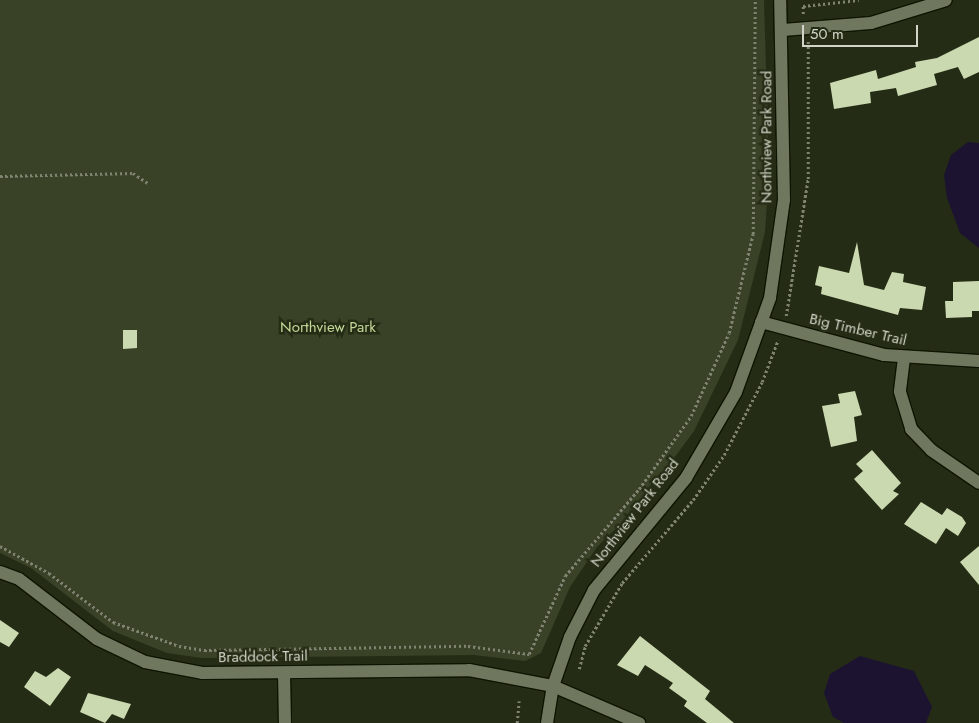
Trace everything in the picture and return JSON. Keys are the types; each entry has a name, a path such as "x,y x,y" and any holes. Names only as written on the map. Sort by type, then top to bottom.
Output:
{"street":[{"name":"Northview Park Road","path":"547,723 553,686 570,637 594,590 686,478 736,392 770,298 784,200 783,30 780,0"},
{"path":"783,30 871,23 946,0"},
{"name":"Big Timber Trail","path":"761,322 844,347 904,358 979,361"},
{"path":"904,358 900,392 911,430 931,450 979,483"},
{"name":"Braddock Trail","path":"0,572 19,579 97,639 146,662 202,674 469,670 553,686 639,723"},
{"path":"284,673 285,723"}],"path":[{"path":"0,546 49,573 113,622 179,646 204,650 468,646 529,654 565,576 639,488 691,416 729,333 753,234 754,0"},
{"path":"803,6 859,0"},
{"path":"0,176 133,173 148,183"},
{"path":"518,723 520,701"}],"green space":[{"name":"Northview Park","path":"0,0 764,0 769,172 765,232 738,340 694,431 638,507 597,547 570,587 541,653 525,661 474,655 202,658 167,653 113,631 31,568 0,553"}],"shaded area":[{"path":"968,142 979,143 979,248 960,233 947,198 944,175 951,155"},
{"path":"860,656 914,671 932,707 926,723 844,723 833,717 824,693 830,674"}],"building":[{"path":"979,37 979,72 964,79 958,67 934,74 937,85 898,96 896,88 870,92 871,103 834,109 830,83 876,70 878,79 916,67 915,62 937,58"},
{"path":"857,242 864,285 884,290 892,272 904,274 903,282 926,287 922,310 900,308 898,315 821,294 822,287 815,285 819,266 849,273"},
{"path":"979,281 979,311 972,311 972,317 946,318 945,301 953,301 953,282"},
{"path":"123,330 137,330 137,348 123,349"},
{"path":"855,391 862,415 854,417 857,441 831,447 822,406 840,403 838,394"},
{"path":"872,450 901,483 893,491 899,494 882,510 854,479 863,471 856,464"},
{"path":"921,502 942,515 947,508 962,517 966,523 958,536 946,528 936,544 904,524"},
{"path":"979,546 979,585 960,562"},
{"path":"0,620 19,633 9,647 0,642"},
{"path":"640,636 710,691 705,699 734,723 707,723 684,706 687,701 669,688 673,683 645,665 638,676 617,665"},
{"path":"58,668 71,677 50,706 24,687 35,671 46,677"},
{"path":"88,693 131,704 124,719 112,714 105,723 80,712"}]}
